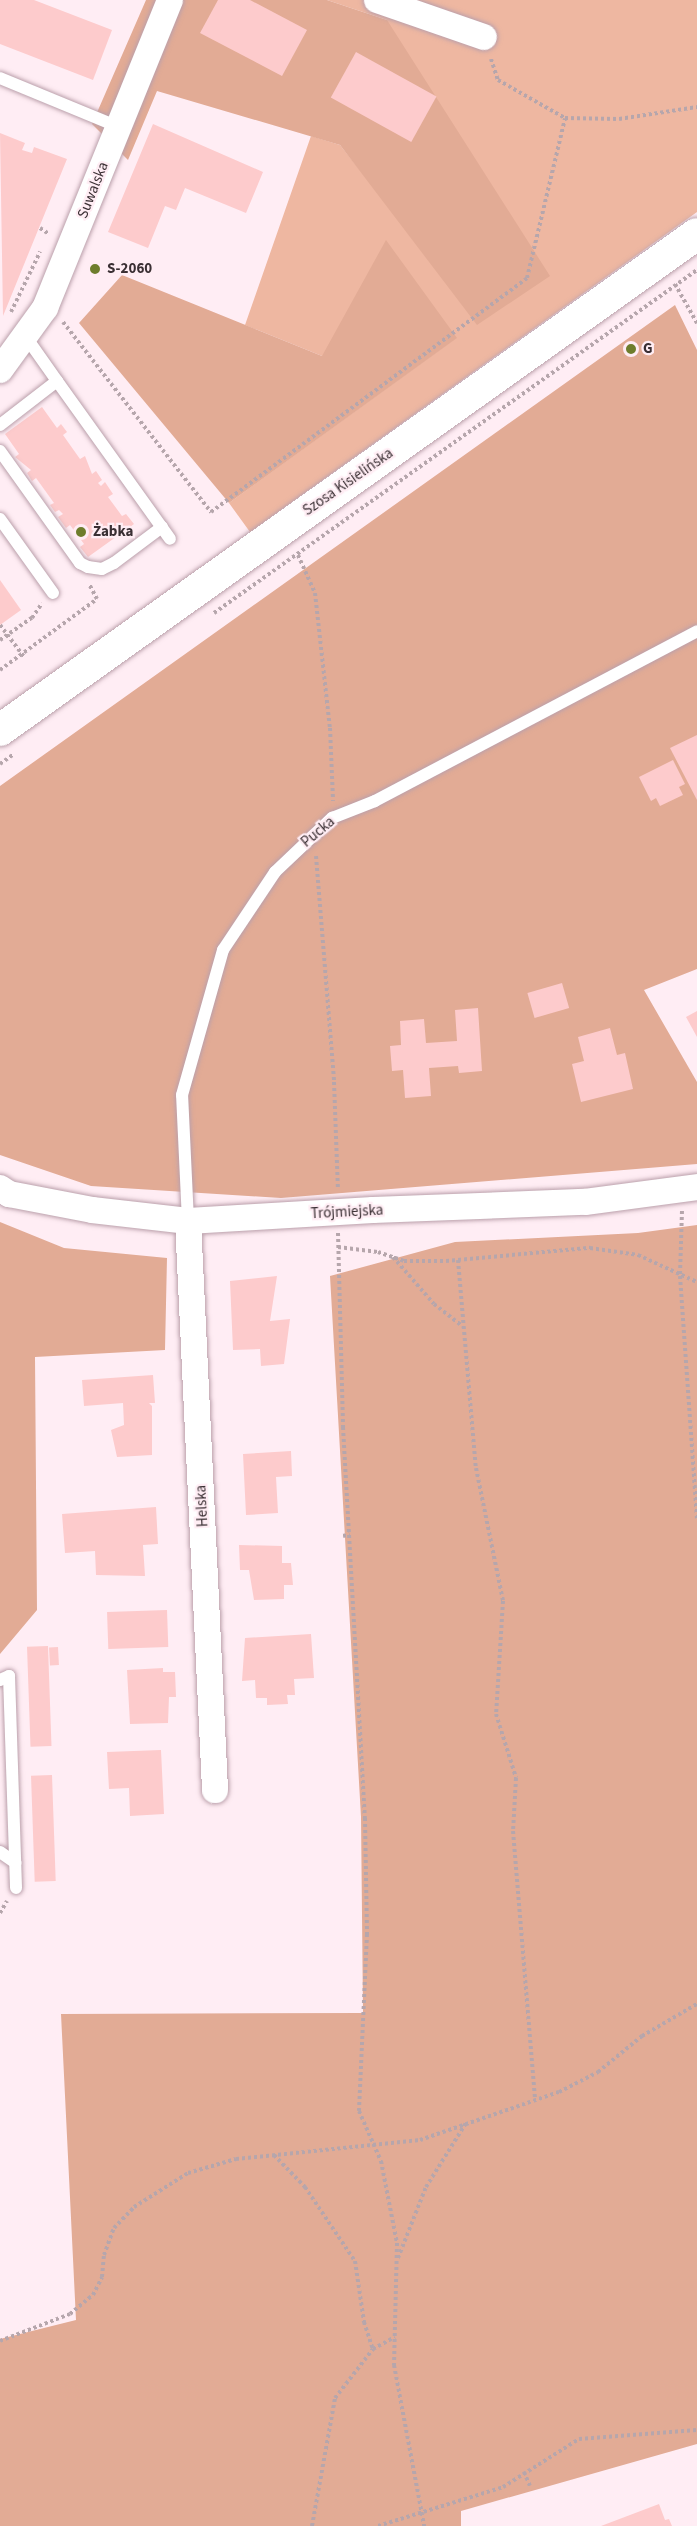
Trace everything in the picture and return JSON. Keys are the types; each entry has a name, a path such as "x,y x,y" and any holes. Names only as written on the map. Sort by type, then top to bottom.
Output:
{"street":[{"name":"Suwalska","path":"0,370 45,308 170,0"},
{"path":"377,0 484,37"},
{"name":"Szosa Kisielińska","path":"0,730 283,528 669,273 697,234"},
{"name":"Trójmiejska","path":"0,1188 9,1194 92,1210 188,1221 585,1202 690,1188"},
{"name":"Helska","path":"188,1221 215,1790"}],"lane":[{"path":"0,78 118,127"},
{"path":"26,336 170,539"},
{"path":"0,425 57,381"},
{"path":"0,451 80,563 88,567 102,569 114,563 162,526"},
{"path":"0,519 52,591"},
{"name":"Pucka","path":"188,1221 182,1095 223,950 275,872 337,816 375,801 697,631"},
{"path":"0,1680 9,1676 16,1888"},
{"path":"0,1852 16,1863"}],"path":[{"path":"498,80 565,118 619,119 697,107"},
{"path":"59,317 211,512 527,279 565,118"},
{"path":"10,314 50,232 40,228"},
{"path":"298,556 669,273 697,270"},
{"path":"669,273 697,323"},
{"path":"283,528 315,593 330,728 330,791 337,816"},
{"path":"0,670 23,656 97,599 91,587"},
{"path":"0,640 32,618 52,591"},
{"path":"0,625 23,656"},
{"path":"314,838 334,1070 338,1247 367,1934 359,2111 381,2161 397,2243 394,2365 424,2526"},
{"path":"690,1188 680,1275 697,1518"},
{"path":"338,1247 404,1261 458,1260 590,1248 638,1255 697,1282"},
{"path":"393,1257 434,1304 463,1326"},
{"path":"458,1260 476,1468 503,1601 496,1714 516,1778 513,1831 535,2099"},
{"path":"343,1536 350,1534"},
{"path":"0,2341 70,2314 93,2295 102,2277 104,2255 114,2228 157,2191 188,2173 236,2159 373,2142 420,2140 535,2099 598,2072 642,2036 697,2004"},
{"path":"397,2261 426,2187 467,2122"},
{"path":"273,2154 305,2187 355,2261 364,2322 373,2349"},
{"path":"312,2526 335,2398 373,2349 395,2337"},
{"path":"378,2526 423,2515 503,2487 579,2439 697,2430"},
{"path":"524,2472 530,2486"}],"shaded area":[{"path":"146,0 327,0 387,20 550,276 477,325 340,145 157,91 128,160 92,124"},
{"path":"327,0 697,0 697,212 250,532 229,503 456,338 322,356 245,325 311,136 340,145 397,217 387,20"},
{"path":"386,240 457,338 229,503 79,323 122,275 322,356"},
{"path":"675,305 697,350 697,969 644,990 697,1082 697,1164 281,1198 91,1186 0,1155 0,786"},
{"path":"0,1222 64,1248 167,1258 165,1350 35,1357 37,1610 0,1654"},
{"path":"697,1225 697,2444 461,2511 461,2526 0,2526 0,2339 76,2320 61,2014 363,2013 361,1817 330,1276 455,1242 638,1233"}],"building":[{"path":"0,0 34,0 112,30 93,80 0,44"},
{"path":"218,0 250,0 307,30 282,76 200,33"},
{"path":"356,52 436,97 411,142 331,97"},
{"path":"153,124 263,172 246,213 185,188 176,210 165,206 148,248 108,232"},
{"path":"0,133 25,143 22,150 32,153 34,147 67,159 3,316"},
{"name":"S-2060","path":"93,262 102,267 97,275 89,270"},
{"path":"42,407 57,428 61,424 67,432 63,435 80,459 85,456 92,474 96,471 102,480 98,483 101,486 105,482 113,494 108,497 122,516 126,514 134,524 88,557 80,547 84,544 70,525 66,528 58,517 63,514 59,510 55,512 50,505 54,503 36,478 32,481 27,473 31,470 15,457 19,454 5,434"},
{"path":"0,580 21,610 0,625"},
{"path":"697,735 697,800 670,748"},
{"path":"673,760 685,784 679,787 683,795 660,806 656,798 651,801 639,777"},
{"path":"562,983 569,1008 535,1018 527,993"},
{"path":"478,1008 482,1071 459,1073 458,1066 429,1068 431,1096 405,1098 403,1070 392,1071 390,1046 401,1045 400,1021 424,1019 426,1043 457,1041 455,1010"},
{"path":"697,1011 697,1037 686,1017"},
{"path":"610,1028 617,1055 625,1053 633,1089 581,1102 572,1064 584,1061 578,1037"},
{"path":"277,1276 270,1321 290,1319 284,1364 261,1366 260,1349 233,1350 230,1281"},
{"path":"153,1375 155,1403 149,1403 152,1406 152,1455 117,1457 111,1430 124,1425 123,1403 84,1406 82,1380"},
{"path":"291,1451 292,1476 276,1477 278,1513 246,1515 243,1454"},
{"path":"156,1507 158,1544 143,1545 145,1576 96,1575 95,1551 65,1553 62,1514"},
{"path":"239,1545 282,1546 282,1563 291,1563 293,1585 284,1585 284,1599 254,1600 249,1570 240,1570"},
{"path":"167,1610 168,1647 108,1649 107,1612"},
{"path":"311,1634 314,1678 294,1679 295,1695 287,1695 288,1704 267,1705 267,1698 256,1698 255,1680 242,1681 245,1638"},
{"path":"48,1646 51,1746 31,1747 27,1647"},
{"path":"49,1647 58,1647 59,1665 50,1665"},
{"path":"163,1668 163,1672 175,1672 176,1697 169,1697 168,1723 130,1724 127,1670"},
{"path":"161,1750 164,1814 130,1816 129,1788 109,1789 107,1752"},
{"path":"52,1775 56,1881 35,1882 31,1776"},
{"path":"659,2504 665,2520 669,2519 672,2526 601,2526"}],"place":[{"name":"S-2060","path":"95,269"},
{"name":"G","path":"631,349"},
{"name":"Żabka","path":"81,532"}]}
